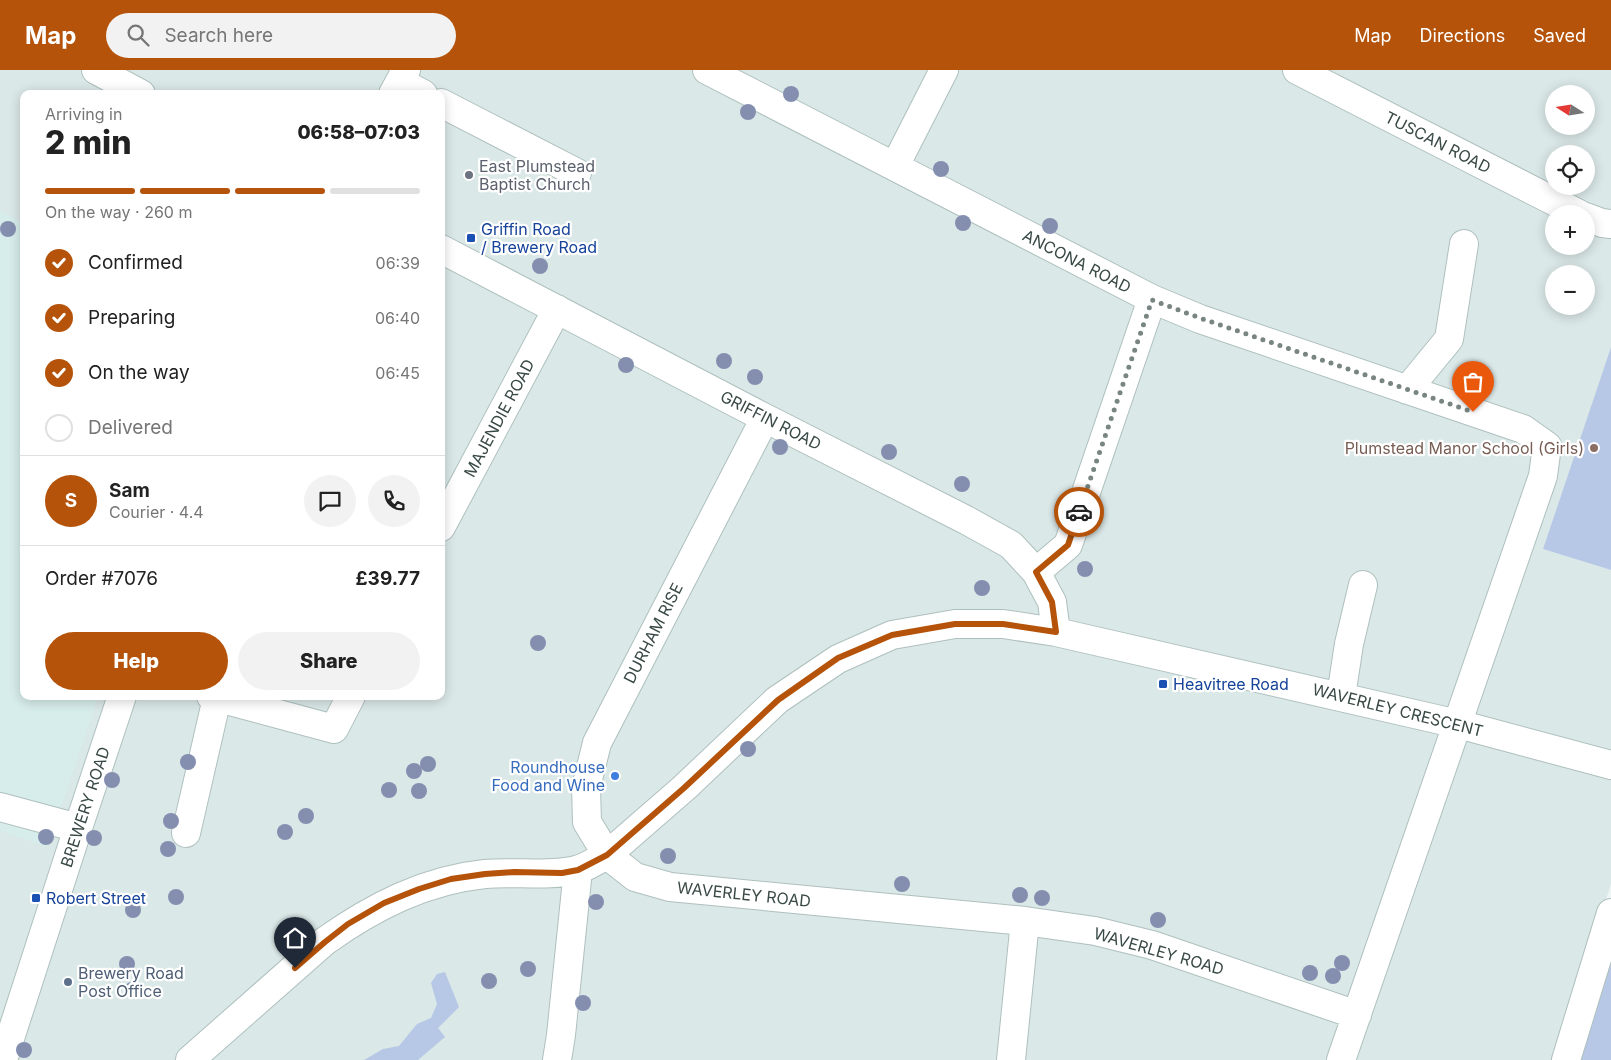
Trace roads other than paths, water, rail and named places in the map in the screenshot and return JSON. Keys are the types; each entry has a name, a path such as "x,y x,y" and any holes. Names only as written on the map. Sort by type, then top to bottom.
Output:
{"street":[{"path":"96,70 134,90"},
{"name":"ANCONA ROAD","path":"707,70 1152,300 1406,390 1523,429 1547,446 1544,476 1458,724"},
{"path":"895,166 944,70"},
{"name":"TUSCAN ROAD","path":"1297,70 1562,205"},
{"path":"445,105 577,173"},
{"path":"1595,220 1611,224"},
{"path":"1406,390 1449,339 1464,244"},
{"name":"GRIFFIN ROAD","path":"445,251 1011,545 1036,572 1052,602 1056,632"},
{"path":"1036,572 1068,545 1152,300"},
{"name":"MAJENDIE ROAD","path":"445,519 557,309"},
{"name":"DURHAM RISE","path":"607,855 587,822 586,787 597,743 765,418"},
{"path":"1341,696 1349,644 1364,584"},
{"name":"WAVERLEY CRESCENT","path":"607,855 684,788 778,700 838,658 892,635 955,624 1003,624 1056,632 1458,724 1611,765"},
{"name":"BREWERY ROAD","path":"3,1060 7,1024 78,828 121,700"},
{"path":"186,833 213,700"},
{"path":"225,700 334,729 350,700"},
{"path":"1341,1060 1458,724"},
{"path":"0,807 78,828"},
{"path":"190,1060 325,942 348,924 384,903 451,879 514,872 562,873 578,870 607,855"},
{"name":"WAVERLEY ROAD","path":"607,855 635,877 670,887 1025,921 1095,931 1152,945 1357,1014"},
{"path":"557,1060 562,1035 578,870"},
{"path":"1566,1060 1611,913"},
{"path":"1011,1060 1025,921"}],"place":[{"name":"East Plumstead Baptist Church","path":"469,175"},
{"name":"Griffin Road / Brewery Road","path":"471,238"},
{"name":"Plumstead Manor School (Girls)","path":"1594,448"},
{"name":"Heavitree Road","path":"1163,684"},
{"name":"Roundhouse Food and Wine","path":"615,776"},
{"name":"Robert Street","path":"36,898"},
{"name":"Brewery Road Post Office","path":"68,982"}]}
